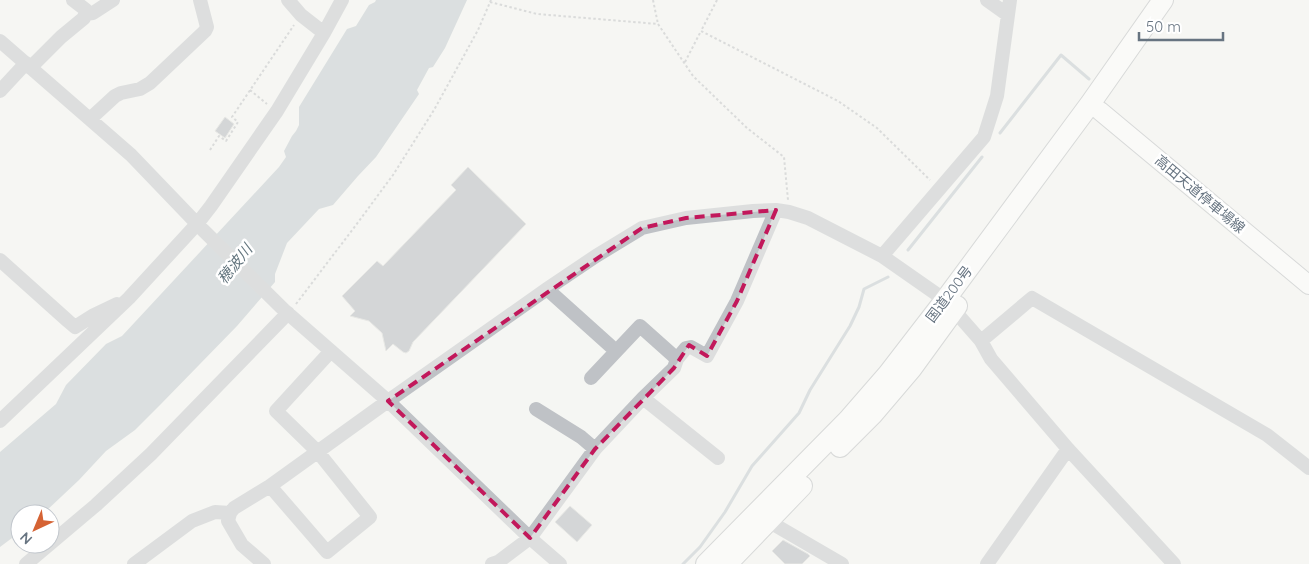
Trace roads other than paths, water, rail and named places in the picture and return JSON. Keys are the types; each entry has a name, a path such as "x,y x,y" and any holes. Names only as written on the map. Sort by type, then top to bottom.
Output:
{"highway":[{"name":"国道200号","path":"1095,107 1163,0"},
{"name":"国道200号","path":"727,564 763,516 950,305 1095,107 1177,0"},
{"name":"国道200号","path":"706,564 763,516"}],"main road":[{"name":"高田天道停車場線","path":"1095,107 1309,285"}],"street":[{"path":"0,90 84,18 86,10 73,0"},
{"path":"85,14 93,13 113,0"},
{"path":"90,119 114,96 140,89 150,83 204,32 206,27 200,0"},
{"path":"288,0 301,15 324,33"},
{"path":"1,419 129,298 200,227 211,206 277,112 342,0"},
{"path":"987,0 1008,16"},
{"path":"882,256 984,137 997,96 1010,0"},
{"path":"0,41 131,155 286,312 388,401 530,538 560,564"},
{"path":"264,564 242,545 228,521 230,513 234,508 270,486 596,256 642,228 686,218 753,211 782,211 808,218 882,256 950,305 981,341 991,359 1068,449 1174,564"},
{"path":"492,564 498,562 530,538 595,449 674,368 677,360 686,348 692,347 707,356 782,211"},
{"path":"0,260 76,327 94,315 129,298"},
{"path":"547,290 616,352"},
{"path":"981,341 1032,298 1267,435 1309,468"},
{"path":"26,564 96,505 144,460 286,312"},
{"path":"591,378 640,326 677,360"},
{"path":"270,486 327,552 370,516 318,452 276,411 331,352"},
{"path":"643,398 718,458"},
{"path":"536,409 581,437 595,449"},
{"path":"987,564 1068,449"},
{"path":"134,564 192,521 215,512 230,513"},
{"path":"763,516 842,564"}],"water":[{"name":"穂波川","path":"376,0 467,0 445,48 433,67 429,68 417,90 419,94 376,157 333,205 319,209 287,243 275,274 275,282 237,326 161,404 135,430 106,451 54,504 10,504 10,540 0,547 0,452 56,404 66,385 106,344 122,336 279,167 286,157 284,151 299,125 299,107 347,29 356,26 369,5"}],"waterway":[{"path":"1000,133 1061,55 1089,79"},
{"path":"908,250 982,157"},
{"path":"683,564 700,547 725,512 752,466 799,413 810,390 850,326 859,307 864,289 888,277"}]}
